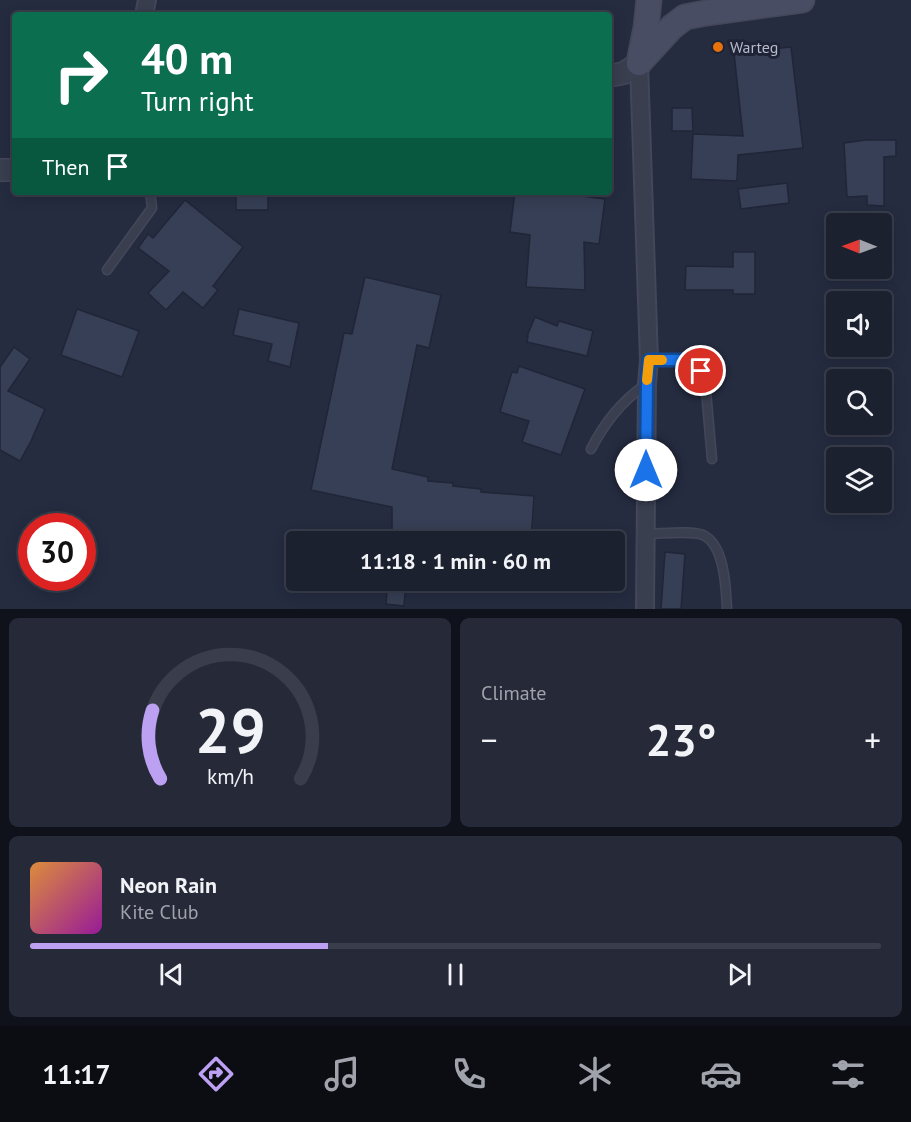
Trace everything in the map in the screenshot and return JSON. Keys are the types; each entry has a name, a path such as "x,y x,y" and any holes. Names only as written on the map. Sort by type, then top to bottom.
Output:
{"main road":[{"path":"639,63 649,0"},
{"path":"663,0 675,12 685,17"},
{"path":"639,63 672,27 685,17 802,0"}],"street":[{"path":"612,75 624,73 639,63"},
{"path":"639,63 649,360 645,609"}],"lane":[{"path":"107,270 152,208 150,195"},
{"path":"649,360 687,360 696,363 701,371 706,391 712,459"},
{"path":"591,449 598,434 618,407 647,384"},
{"path":"646,534 703,535 716,546 724,574 727,609"}],"building":[{"path":"791,47 803,148 738,155 737,181 691,179 693,134 743,136 734,53"},
{"path":"672,108 692,108 693,131 672,131"},
{"path":"896,140 896,156 884,157 884,206 867,205 867,196 847,197 844,143"},
{"path":"787,183 789,203 741,209 738,189"},
{"path":"236,195 268,195 268,210 236,210"},
{"path":"515,195 575,195 605,199 599,244 584,242 585,290 526,287 530,235 510,232"},
{"path":"185,200 243,247 213,286 218,290 203,308 183,292 166,310 148,293 169,271 138,248 148,234 153,238"},
{"path":"733,252 755,252 755,294 733,294 733,290 685,290 686,266 733,267"},
{"path":"365,277 441,295 429,348 417,345 392,469 428,477 428,481 481,489 481,492 534,496 532,531 392,531 392,507 311,490 344,333 352,334"},
{"path":"77,309 139,331 122,377 61,355"},
{"path":"239,309 299,323 290,367 268,361 272,344 233,335"},
{"path":"535,317 557,326 559,321 593,331 587,356 527,342 527,336"},
{"path":"14,347 30,359 8,391 45,409 20,461 0,450 0,367"},
{"path":"519,366 585,389 561,455 522,442 529,421 500,412 512,372 517,373"},
{"path":"665,552 685,554 681,609 661,609"},
{"path":"387,591 405,591 404,606 386,604"}],"slow traffic":[{"path":"647,380 649,360 662,360"}],"place":[{"name":"Warteg","path":"718,47"}],"route":[{"path":"646,470 649,360 687,360 696,363 701,371"}]}
